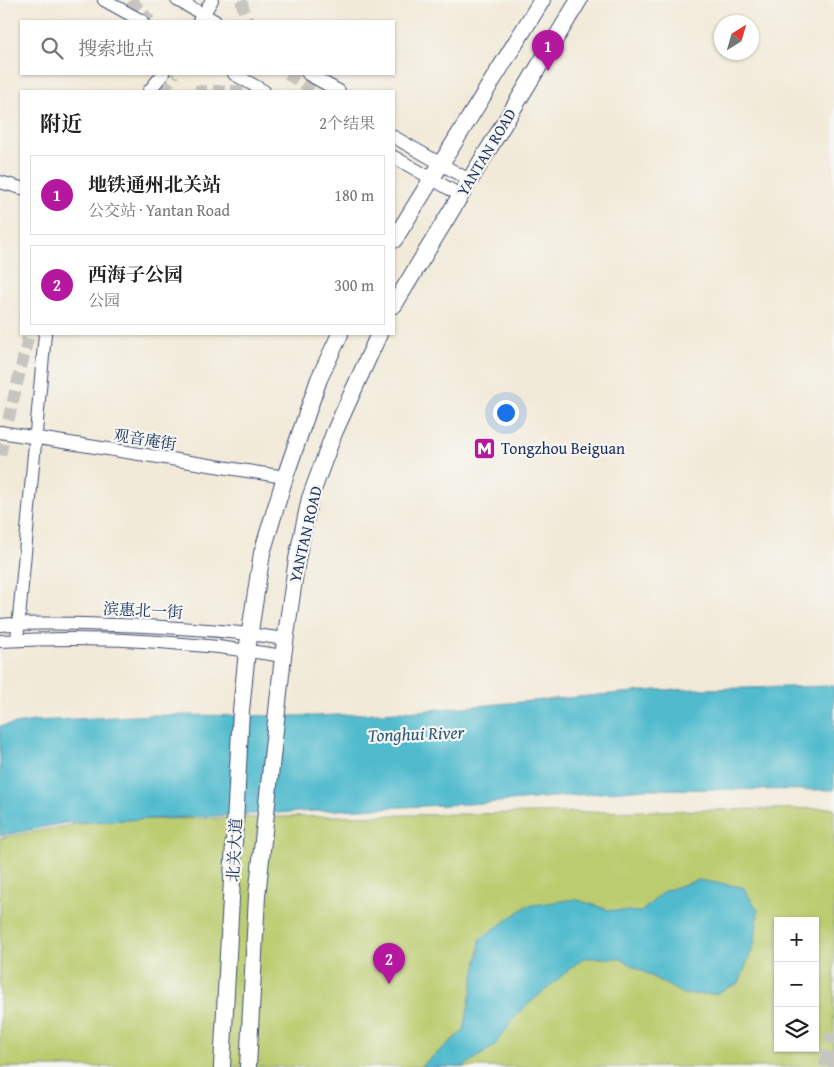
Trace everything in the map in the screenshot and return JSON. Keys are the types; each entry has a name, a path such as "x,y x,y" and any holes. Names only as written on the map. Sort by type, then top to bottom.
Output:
{"main road":[{"name":"YANTAN ROAD","path":"395,238 542,0"},
{"name":"YANTAN ROAD","path":"395,303 579,0"},
{"name":"YANTAN ROAD","path":"250,633 262,553 285,477 319,379 340,335"},
{"name":"YANTAN ROAD","path":"283,656 297,559 310,498 334,433 378,335"},
{"name":"北关大道","path":"222,1067 243,684 250,633"},
{"name":"北关大道","path":"248,1067 257,896 283,656"}],"street":[{"path":"104,0 140,20"},
{"path":"177,0 201,18 212,0"},
{"path":"150,90 162,75"},
{"path":"236,75 262,90"},
{"path":"310,75 337,90"},
{"path":"395,138 469,180"},
{"path":"395,158 460,195"},
{"path":"0,182 20,188"},
{"path":"17,640 45,335"},
{"name":"观音庵街","path":"0,432 285,477"},
{"name":"滨惠北一街","path":"0,625 30,622 172,627 250,633 285,639"},
{"name":"滨惠北一街","path":"0,640 167,642 247,650 283,656"}],"green space":[{"path":"834,808 834,1067 0,1067 0,838 100,820"}],"water":[{"name":"Tonghui River","path":"834,686 834,790 644,789 487,803 64,823 0,836 0,726 35,721 154,715 316,716 419,711 656,690"},
{"path":"698,880 743,887 758,910 755,942 739,983 715,994 683,994 619,958 583,958 518,1013 494,1046 463,1067 419,1067 464,1030 480,939 527,906 575,899 609,910 641,912 664,891"}],"tunnel":[{"path":"131,0 149,20"},
{"path":"241,0 247,20"},
{"path":"164,90 173,75"},
{"path":"289,75 314,90"},
{"path":"0,455 29,335"},
{"path":"827,1067 834,1033"}],"place":[{"name":"地铁通州北关站","path":"548,71"},
{"name":"Tongzhou Beiguan","path":"485,448"},
{"name":"西海子公园","path":"389,984"}]}
